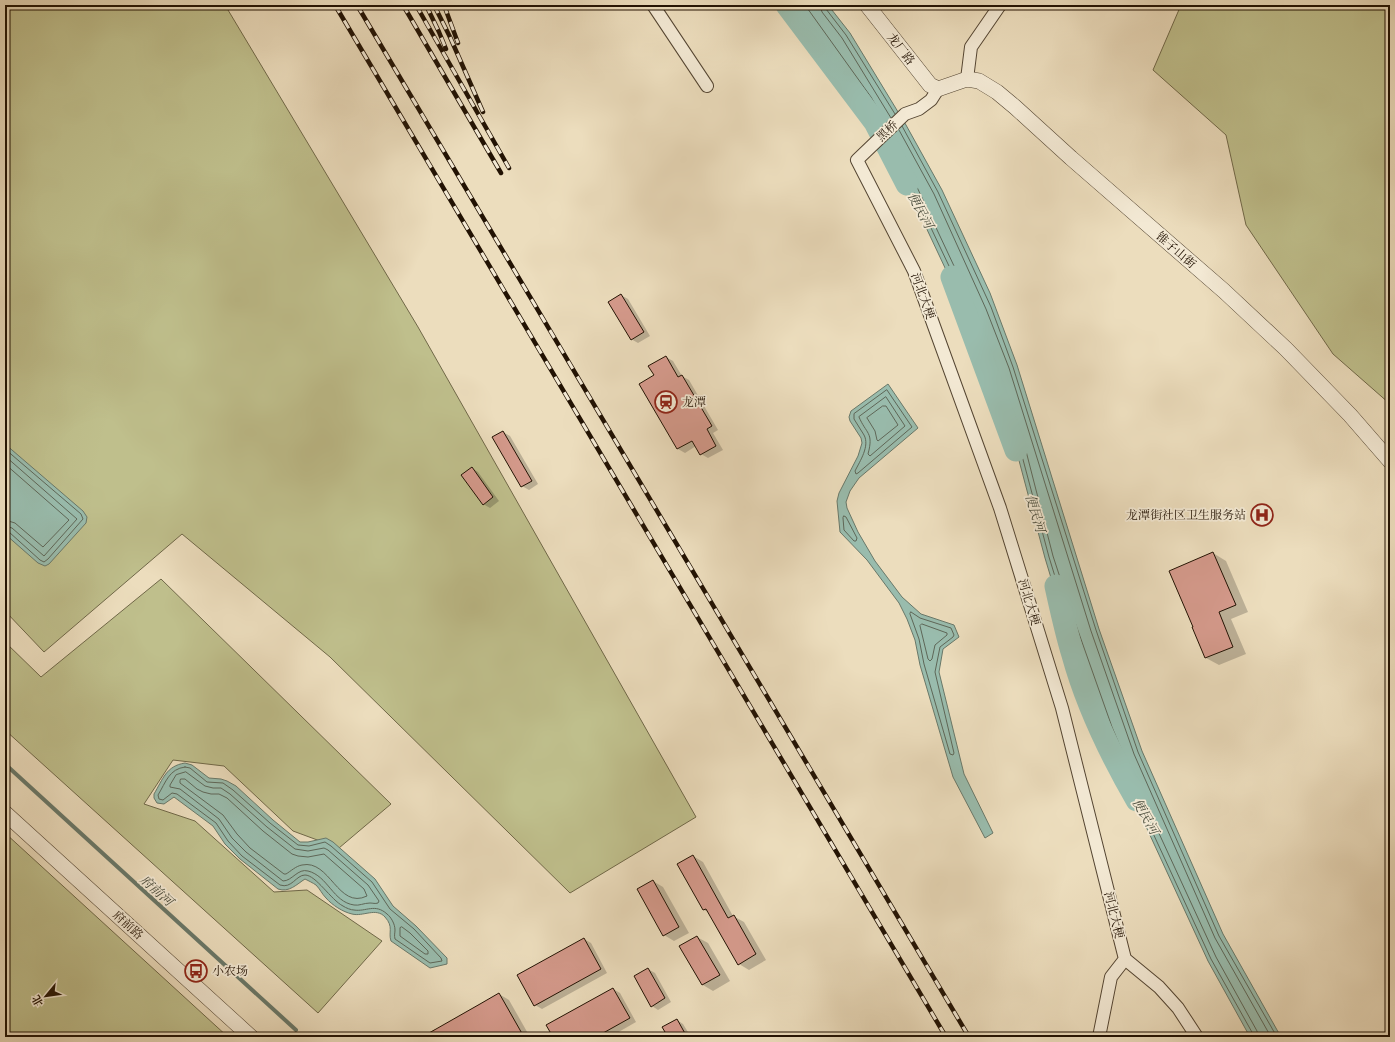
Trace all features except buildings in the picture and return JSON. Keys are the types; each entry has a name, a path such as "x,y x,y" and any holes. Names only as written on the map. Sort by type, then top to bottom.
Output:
{"street":[{"path":"652,5 707,86"},
{"name":"龙厂路","path":"868,5 930,85 938,89"},
{"path":"938,89 967,79 971,47 1000,5"},
{"name":"锥子山街","path":"967,79 979,81 997,92 1224,292 1315,378 1390,461"},
{"name":"黑桥","path":"857,160 904,114 919,109 931,100 938,89"},
{"name":"河北大梗","path":"857,160 914,270 1000,508 1062,708 1125,959"},
{"name":"府前路","path":"5,813 252,1037"},
{"path":"1099,1037 1111,977 1125,959 1164,992 1178,1008 1197,1037"}],"green space":[{"path":"5,5 225,5 418,327 696,817 570,893 330,657 182,534 44,652 5,611"},
{"path":"1181,5 1390,5 1390,404 1333,354 1246,225 1226,135 1153,70"},
{"path":"161,579 391,804 339,848 293,831 224,766 173,760 144,804 195,821 274,892 307,890 382,941 318,1013 5,730 5,642 41,677"},
{"path":"5,833 228,1037 5,1037"}],"water":[{"path":"794,5 828,5 850,33 906,125 942,190 990,293 1017,365 1099,629 1142,751 1223,934 1281,1037 1250,1037 1208,961 1103,730 1061,611 1017,453 986,364 962,304 885,140 864,102"},
{"path":"888,384 918,428 859,478 850,491 846,502 847,508 858,532 875,561 902,597 921,614 954,625 959,637 943,649 939,672 964,774 993,833 985,838 953,777 920,665 915,640 907,619 899,603 867,560 840,532 837,501 839,493 858,456 862,443 861,438 849,417 851,411"},
{"path":"5,444 83,511 87,517 86,523 49,564 45,566 38,563 5,534"},
{"path":"185,763 192,765 209,778 221,779 236,786 273,820 300,842 308,842 326,838 333,842 375,879 393,906 416,926 447,958 447,964 430,968 391,941 388,921 381,914 374,912 356,915 345,912 328,901 316,885 305,879 289,889 278,889 240,859 225,844 213,826 174,797 164,804 157,803 154,798 154,794 163,778 173,767"}],"waterway":[{"name":"便民河","path":"787,5 875,122 907,184"},
{"name":"便民河","path":"952,277 1016,450"},
{"name":"便民河","path":"1056,586 1068,638 1085,693 1100,730 1137,800"},
{"name":"府前河","path":"5,764 296,1030"}],"railway":[{"path":"335,5 946,1037"},
{"path":"357,5 969,1037"},
{"path":"403,5 501,173"},
{"path":"416,5 509,168"},
{"path":"426,5 446,49"},
{"path":"434,5 450,37 483,112"},
{"path":"444,5 458,43"}],"place":[{"name":"龙潭","path":"666,402"},
{"name":"龙潭街社区卫生服务站","path":"1262,515"},
{"name":"小农场","path":"196,971"}]}
